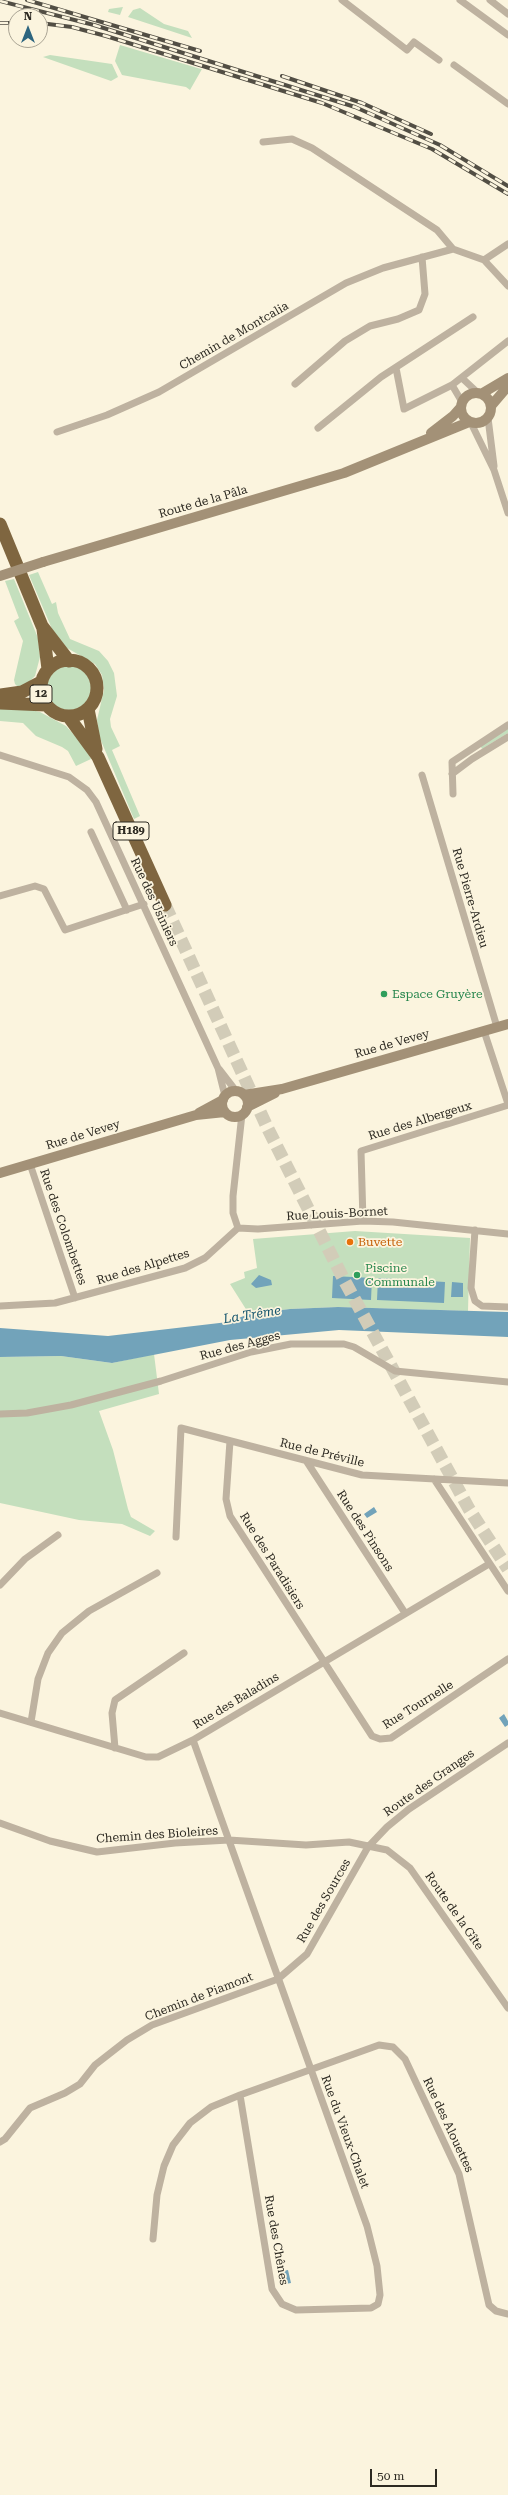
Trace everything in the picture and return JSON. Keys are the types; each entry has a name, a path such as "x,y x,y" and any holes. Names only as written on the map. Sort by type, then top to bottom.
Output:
{"highway":[{"path":"0,524 42,626 48,670"},
{"path":"42,626 69,660 84,665 94,677 96,696 88,709 80,714 68,716 98,757"},
{"name":"12","path":"68,716 56,713 46,705 41,693 41,682 48,670 59,662 69,660"},
{"name":"12","path":"0,695 22,692 41,682"},
{"name":"12","path":"0,703 46,705"},
{"path":"88,709 98,757"},
{"name":"H189","path":"98,757 165,905"}],"street":[{"path":"342,0 407,50 414,42 439,60"},
{"path":"460,0 508,35"},
{"path":"490,0 508,14"},
{"path":"454,65 508,104"},
{"path":"263,142 292,139 312,148 437,230 453,249 484,260 508,286"},
{"path":"484,260 508,244"},
{"name":"Chemin de Montcalia","path":"57,432 107,416 159,392 346,283 383,268 453,249"},
{"path":"295,384 345,341 370,326 398,319 419,310 425,294 422,257"},
{"path":"318,428 381,377 414,354 473,317"},
{"path":"396,368 404,409 452,385 508,341"},
{"path":"462,378 479,394 488,399 491,406"},
{"path":"461,404 470,394 479,394 508,378"},
{"path":"452,385 461,404 462,415 470,422 494,470 508,513"},
{"path":"494,470 488,418 491,406 508,386"},
{"name":"Route de la Pâla","path":"411,446 453,416 461,404"},
{"path":"470,422 480,423 488,418"},
{"name":"Route de la Pâla","path":"0,576 344,473 470,422"},
{"path":"453,794 452,762 508,726"},
{"path":"452,774 481,753 508,737"},
{"path":"476,746 481,753"},
{"name":"Rue des Usiniers","path":"0,755 62,774 87,790 107,822 218,1068 224,1098"},
{"name":"Rue Pierre-Ardieu","path":"422,775 497,1027"},
{"path":"91,832 127,910"},
{"path":"0,896 35,886 44,889 65,930 144,904"},
{"name":"Rue de Vevey","path":"196,1115 224,1098 240,1093 282,1089 508,1024"},
{"path":"484,1031 508,1105"},
{"name":"Rue des Usiniers","path":"218,1068 240,1093"},
{"name":"Rue de Vevey","path":"0,1173 196,1115 225,1112 231,1116 245,1111 282,1089"},
{"path":"238,1228 233,1213 233,1196 245,1111 240,1093"},
{"path":"224,1098 225,1112"},
{"name":"Rue des Albergeux","path":"363,1221 361,1151 508,1105"},
{"name":"Rue des Colombettes","path":"30,1164 75,1298"},
{"name":"Rue Louis-Bornet","path":"238,1228 258,1229 363,1221 508,1234"},
{"name":"Rue des Alpettes","path":"0,1306 55,1304 185,1268 205,1258 238,1228"},
{"path":"475,1230 471,1288 475,1301 482,1306 508,1307"},
{"name":"Rue des Agges","path":"0,1414 28,1413 71,1405 161,1381 251,1352 291,1344 344,1344 354,1347 395,1371 508,1382"},
{"name":"Rue de Préville","path":"176,1537 181,1428 307,1462 362,1475 508,1483"},
{"name":"Rue des Paradisiers","path":"230,1441 226,1499 230,1516 323,1663"},
{"name":"Rue des Pinsons","path":"307,1462 405,1613"},
{"path":"434,1480 508,1591"},
{"path":"0,1585 25,1559 58,1535"},
{"name":"Rue des Baladins","path":"278,1979 193,1740 489,1564"},
{"path":"31,1722 38,1679 48,1653 62,1633 89,1611 157,1573"},
{"path":"115,1748 112,1713 115,1700 126,1690 184,1653"},
{"name":"Rue Tournelle","path":"323,1663 372,1736 380,1739 391,1738 508,1659"},
{"path":"0,1713 146,1757 158,1757 193,1740"},
{"name":"Route des Granges","path":"368,1847 387,1827 409,1808 508,1742"},
{"name":"Chemin des Bioleires","path":"0,1822 50,1841 97,1852 175,1842 229,1840 306,1845 349,1842 368,1847"},
{"name":"Rue des Sources","path":"278,1979 307,1954 368,1847"},
{"name":"Route de la Gîte","path":"368,1847 387,1850 410,1868 508,2008"},
{"name":"Rue du Vieux-Chalet","path":"278,1979 367,2226 377,2266 380,2295"},
{"name":"Chemin de Piamont","path":"0,2142 5,2139 30,2108 65,2093 80,2084 95,2065 127,2040 152,2025 278,1979"},
{"name":"Rue des Alouettes","path":"310,2070 379,2045 393,2047 405,2059 459,2174 489,2305 496,2311 508,2314"},
{"path":"153,2239 157,2195 164,2166 173,2145 190,2123 211,2107 310,2070"},
{"name":"Rue des Chênes","path":"240,2095 272,2290 282,2304 296,2310 371,2308 378,2304 380,2295"}],"green space":[{"path":"123,7 120,15 108,12 109,9"},
{"path":"140,8 164,24 188,31 192,38 128,17 133,10"},
{"path":"120,45 202,69 190,90 186,87 122,75 115,61"},
{"path":"50,55 112,64 118,77 111,81 43,57"},
{"path":"38,572 52,604 56,602 58,613 70,639 99,651 108,661 114,673 117,696 110,719 111,727 120,746 112,750 140,816 134,819 99,736 97,720 104,690 102,675 95,664 67,648 52,629 29,575"},
{"path":"14,579 38,638 40,657 35,676 27,684 19,688 15,684 14,680 23,641 14,621 19,618 5,581"},
{"path":"69,666 81,670 87,676 91,688 87,700 81,706 69,710 57,706 51,700 47,688 51,676 57,670"},
{"path":"0,708 27,709 40,712 66,726 85,747 91,759 76,766 68,751 36,736 23,723 0,721"},
{"path":"508,728 508,733 482,749 480,745"},
{"name":"Piscine Communale","path":"355,1231 470,1238 468,1311 338,1307 290,1309 249,1314 230,1284 245,1278 244,1272 257,1268 253,1239"},
{"path":"154,1354 159,1394 99,1411 113,1450 131,1517 155,1531 150,1536 122,1524 79,1520 0,1503 0,1357 61,1356 112,1363"}],"water":[{"path":"259,1275 271,1280 272,1285 256,1288 251,1284"},
{"path":"333,1276 372,1278 371,1300 332,1298"},
{"path":"378,1278 445,1282 444,1303 377,1300"},
{"path":"452,1282 463,1283 463,1297 451,1297"},
{"name":"La Trême","path":"338,1307 508,1312 508,1337 339,1330 230,1340 112,1363 61,1356 0,1357 0,1328 108,1336 228,1322 249,1314 290,1309"},
{"path":"374,1507 377,1512 367,1518 364,1514"},
{"path":"504,1714 508,1721 508,1725 505,1727 499,1718"},
{"path":"288,2270 291,2283 285,2284 283,2271"}],"tunnel":[{"path":"165,905 268,1129 343,1278 469,1509 508,1569"}],"railway":[{"path":"27,0 200,51"},
{"path":"0,1 94,25 355,107 440,145 508,186"},
{"path":"0,23 8,23"},
{"path":"48,24 72,27 106,36 322,103 432,149 508,194"},
{"path":"282,76 362,103 431,134"}],"place":[{"name":"Espace Gruyère","path":"384,994"},
{"name":"Buvette","path":"350,1242"},
{"name":"Piscine Communale","path":"357,1275"}]}
